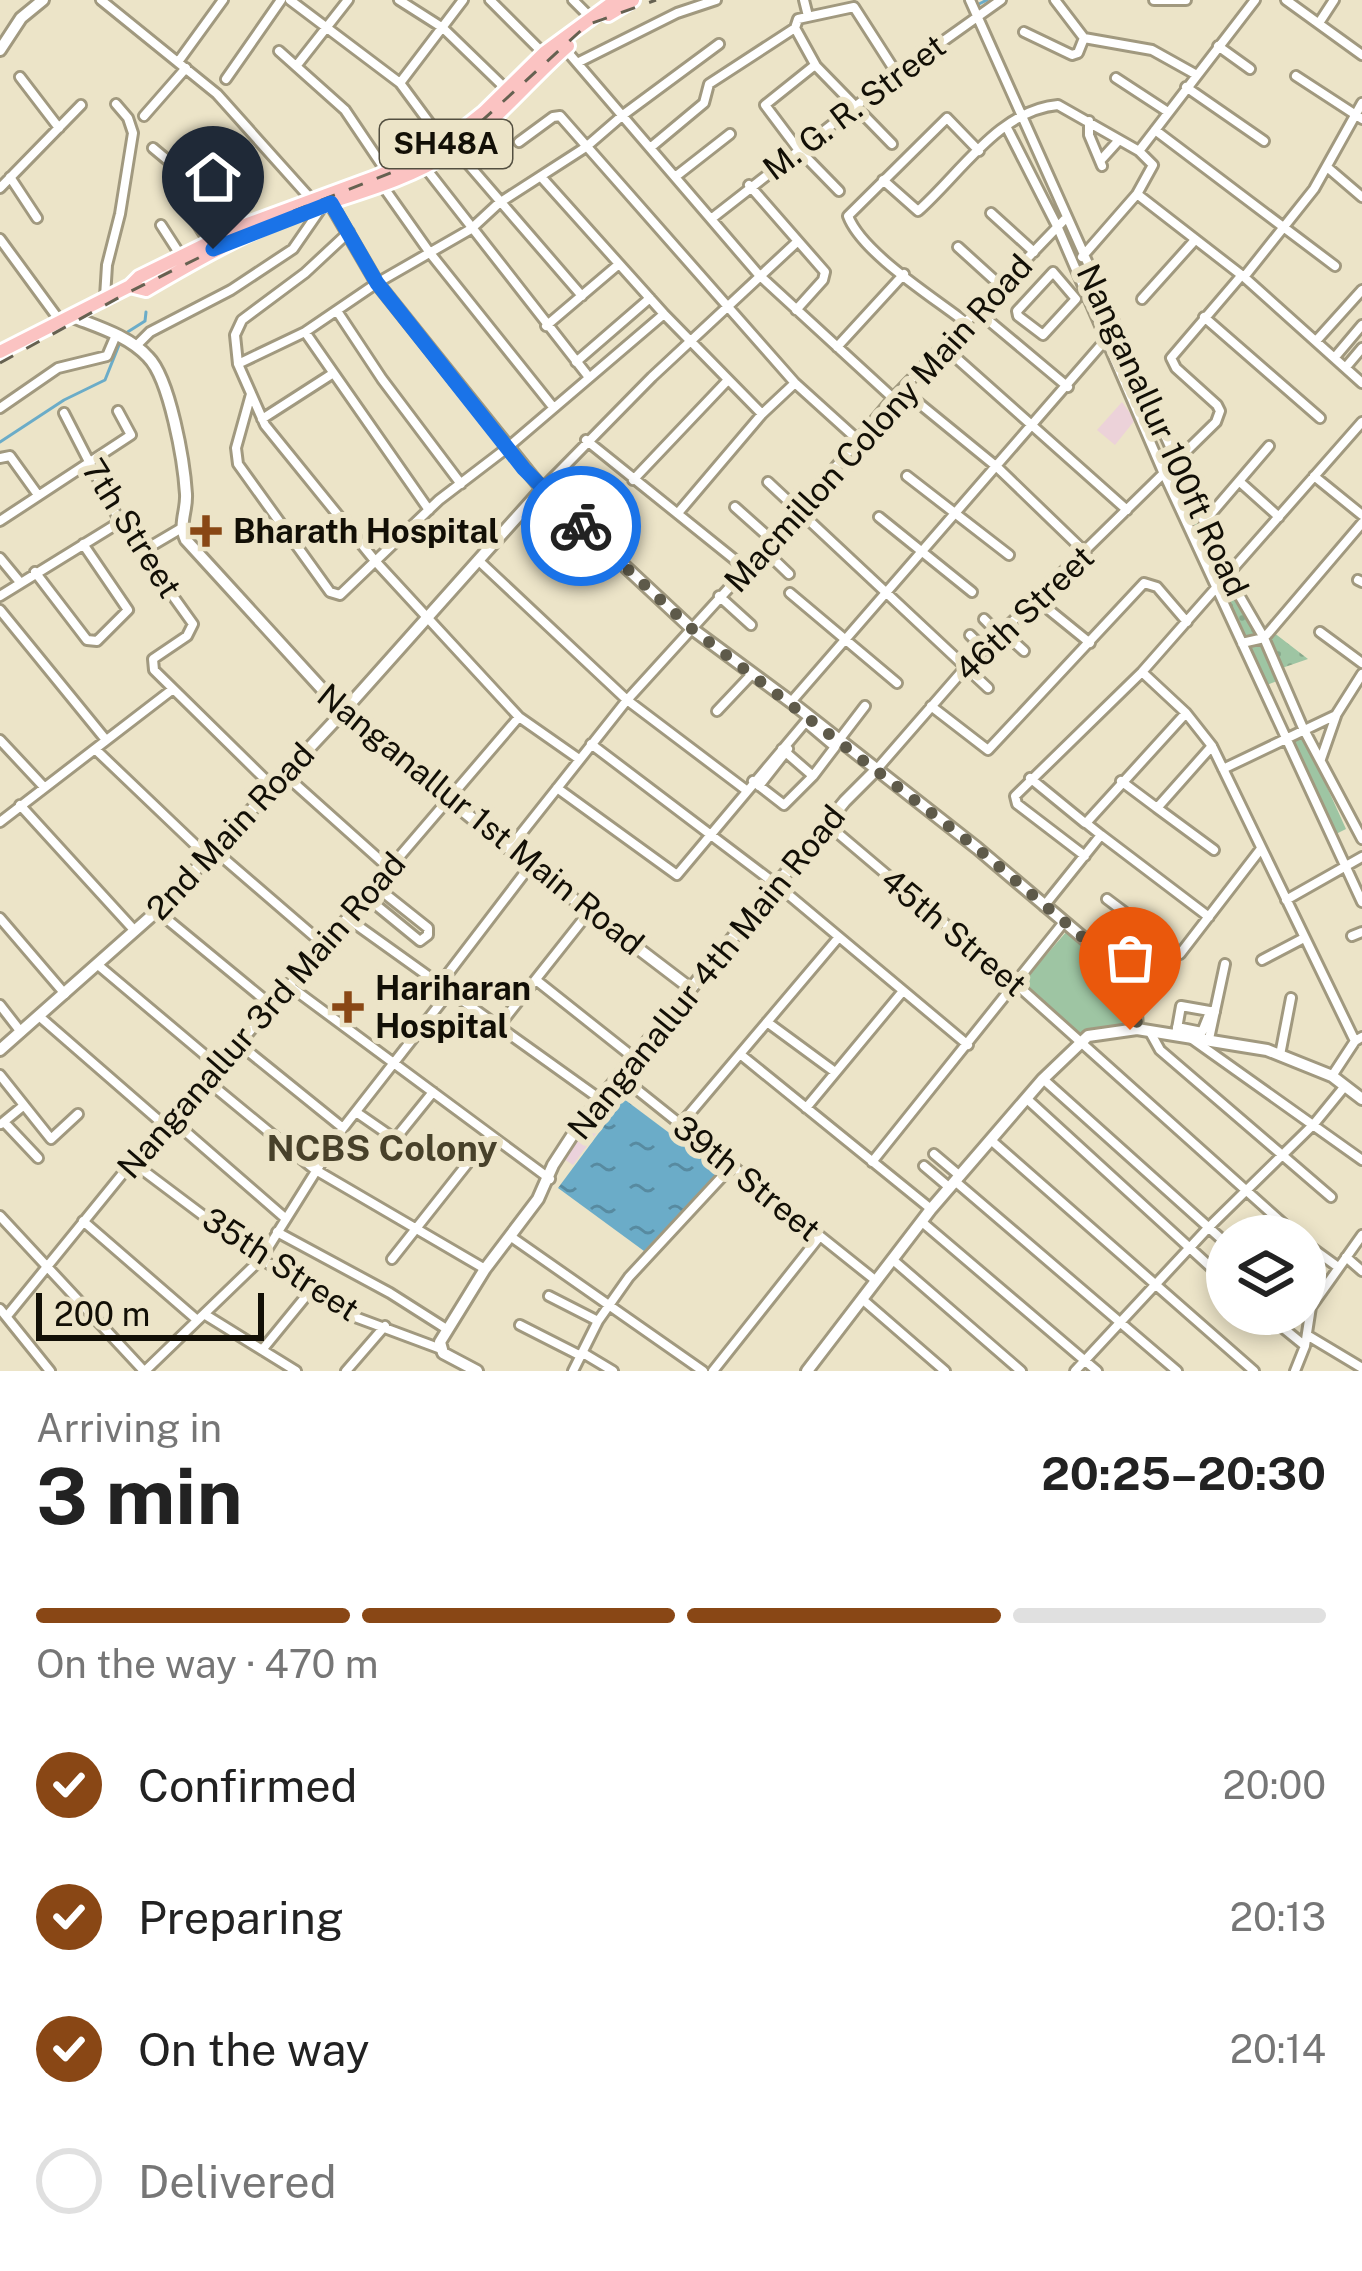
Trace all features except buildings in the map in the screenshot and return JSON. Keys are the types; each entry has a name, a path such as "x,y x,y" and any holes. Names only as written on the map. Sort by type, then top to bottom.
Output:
{"main road":[{"name":"SH48A","path":"384,179 451,147 507,91 616,0"},
{"name":"SH48A","path":"5,349 245,225 424,166 451,147 554,50 633,0"},
{"name":"SH48A","path":"130,286 146,290 213,249 322,200"}],"street":[{"path":"0,50 18,22 43,0"},
{"path":"101,0 217,94 322,200 350,232 377,283 542,489 691,628 791,702 835,748 787,805 756,783"},
{"path":"144,116 223,0"},
{"path":"226,79 280,0"},
{"path":"290,0 400,83 582,296"},
{"path":"297,65 348,0"},
{"path":"399,0 442,28 507,91"},
{"path":"400,83 463,0"},
{"path":"490,0 554,50 579,62 759,275 893,398"},
{"path":"573,0 592,18"},
{"path":"579,62 677,13 716,0"},
{"path":"804,0 808,16"},
{"name":"Nanganallur 100ft Road","path":"970,0 1228,575 1362,838"},
{"name":"M. G. R. Street","path":"711,219 749,185 1001,0"},
{"path":"1055,0 1084,38 1152,50 1195,74"},
{"path":"1154,0 1186,0"},
{"path":"1139,151 1255,0"},
{"path":"1286,0 1362,55"},
{"path":"1319,23 1334,0"},
{"path":"650,148 704,103 710,84 808,16 854,7 897,74"},
{"path":"795,28 815,65 892,144"},
{"path":"1024,32 1072,55 1078,53 1084,38"},
{"path":"238,364 305,332 377,283 471,229 499,203 586,147 719,44"},
{"path":"1218,46 1250,69"},
{"path":"279,51 345,110 430,253 553,407"},
{"path":"815,65 765,104 797,149 839,191"},
{"path":"1296,76 1359,116"},
{"path":"20,77 59,128"},
{"path":"1116,78 1168,112"},
{"path":"1186,87 1264,141"},
{"path":"1320,418 1204,317 1285,226 1359,116 1362,103"},
{"path":"109,296 107,265 133,137 128,118 116,104"},
{"path":"0,188 81,105"},
{"path":"884,180 919,211 1006,126 1043,106 1058,105 1139,151 1153,165 1137,194 1082,257"},
{"path":"519,142 556,115 726,308 858,441"},
{"path":"965,322 873,249 848,219 856,204 947,118 979,151"},
{"path":"1089,121 1089,135 1101,163 1119,139"},
{"path":"1006,126 1058,228 1164,474 1362,902"},
{"path":"1155,130 1335,266"},
{"path":"675,177 730,134"},
{"path":"153,148 183,173 219,190 245,225"},
{"path":"424,166 588,376"},
{"path":"1327,167 1362,197"},
{"path":"10,177 37,218"},
{"path":"543,178 664,314 762,413"},
{"path":"749,185 825,275 796,310"},
{"path":"1137,194 1243,276 1362,383"},
{"path":"0,408 58,368 107,356 124,339 150,332 231,290 293,249 322,200"},
{"path":"191,214 210,243"},
{"path":"991,214 1034,252"},
{"name":"Macmillon Colony Main Road","path":"509,848 627,700 800,511 893,398 1066,218"},
{"path":"161,225 181,256"},
{"path":"350,232 242,320 235,335 238,364 262,419 426,619 519,717 580,759"},
{"path":"0,239 67,320 124,339 156,368 169,405 186,497 180,529 141,552"},
{"path":"1142,299 1195,240"},
{"path":"542,489 586,440 798,241"},
{"path":"958,247 1000,286"},
{"path":"546,326 619,264"},
{"path":"1053,272 1064,283 1075,302 1043,335 1018,316 1021,305 1048,275 1053,272"},
{"path":"1064,283 1078,273"},
{"path":"837,346 904,274"},
{"path":"1316,341 1362,290"},
{"path":"576,362 650,298"},
{"path":"1335,358 1362,324 1345,308"},
{"path":"976,310 1068,387"},
{"path":"337,311 461,484"},
{"path":"251,393 236,448 238,464 334,595 344,592 429,510 664,314"},
{"name":"46th Street","path":"877,770 965,668 1220,416 1217,405 1172,364 1174,352 1204,317"},
{"path":"791,702 1115,329"},
{"path":"0,332 5,349"},
{"path":"305,332 429,510"},
{"path":"944,347 1127,510"},
{"path":"1346,367 1362,348"},
{"path":"262,419 332,374"},
{"path":"633,480 728,381"},
{"path":"678,513 762,413 795,382"},
{"path":"904,391 998,467 1086,553"},
{"path":"0,521 131,435 118,411"},
{"name":"7th Street","path":"64,412 120,522 194,624 191,633 152,661 154,670 172,689"},
{"path":"1085,856 1018,804 1015,796 1142,672 1362,422"},
{"path":"586,440 745,568"},
{"path":"1204,522 1269,446"},
{"path":"0,458 16,460 38,495"},
{"path":"907,476 1009,555"},
{"path":"1241,643 1264,638 1362,519 1314,476"},
{"path":"768,482 988,688"},
{"path":"1240,482 1279,517"},
{"name":"2nd Main Road","path":"0,1051 157,911 542,489"},
{"path":"1353,507 1362,496"},
{"path":"735,507 772,540"},
{"path":"879,517 972,592"},
{"path":"0,596 120,522"},
{"name":"Nanganallur 1st Main Road","path":"180,529 246,610 343,712 530,866 690,988"},
{"path":"35,572 87,640 97,641 128,610 83,544"},
{"path":"763,550 789,574"},
{"path":"0,558 19,581"},
{"path":"477,559 627,700 746,790"},
{"path":"931,706 988,750 1144,583 1157,587 1187,622"},
{"path":"790,593 897,683"},
{"path":"719,596 751,625"},
{"path":"1036,600 1090,643"},
{"path":"0,610 106,740"},
{"path":"984,619 1024,651"},
{"path":"1320,632 1362,663"},
{"path":"970,635 984,649"},
{"path":"1142,672 1186,712 1212,746 1304,938 1359,1039 1332,1076"},
{"path":"717,711 752,674"},
{"path":"1321,760 1336,715 1362,674"},
{"path":"0,822 172,689 273,787"},
{"path":"838,741 865,706"},
{"path":"1085,823 1186,712"},
{"path":"1223,769 1336,715"},
{"name":"Nanganallur 3rd Main Road","path":"3,1313 519,717"},
{"path":"810,722 877,770 1126,974 1144,1030 1160,1050 1331,1197"},
{"path":"557,788 672,875 680,874 746,790 810,722"},
{"path":"0,740 44,787"},
{"path":"591,744 777,885 968,1045"},
{"path":"1157,808 1212,746"},
{"path":"95,749 210,853 323,944"},
{"path":"784,750 813,776"},
{"name":"Nanganallur 4th Main Road","path":"441,1349 445,1328 550,1179 560,1152 690,988 877,770"},
{"path":"284,774 389,868"},
{"path":"1030,778 1209,917"},
{"path":"1120,782 1214,850"},
{"path":"20,805 135,931"},
{"name":"45th Street","path":"827,824 1017,985 1272,1215"},
{"path":"1044,906 1101,835"},
{"path":"1107,899 1177,954 1260,850"},
{"path":"1286,900 1362,857"},
{"path":"440,984 530,866"},
{"path":"365,896 420,941 428,934 428,928 374,886"},
{"path":"157,911 271,1005"},
{"path":"498,1027 589,912"},
{"path":"0,918 66,995"},
{"path":"347,918 600,1100"},
{"path":"872,1162 1064,922"},
{"path":"680,1125 839,937"},
{"path":"1262,960 1304,938"},
{"path":"1209,1039 1225,964"},
{"path":"98,965 218,1066"},
{"path":"536,980 633,1057"},
{"path":"287,984 550,1179"},
{"path":"806,1108 903,991"},
{"path":"0,1216 144,1371 261,1259 343,1128 450,992"},
{"path":"1280,1055 1291,998"},
{"path":"0,1004 21,1032"},
{"path":"1180,1032 1181,1006 1212,1011"},
{"path":"807,1371 953,1180 1079,1041 1144,1030 1202,1032 1212,1011"},
{"path":"40,1017 285,1218"},
{"path":"766,1022 835,1072"},
{"path":"1180,1032 1280,1055 1332,1076 1362,1099"},
{"path":"1180,1032 1362,1160"},
{"path":"238,1044 343,1128"},
{"path":"740,1054 932,1209"},
{"path":"0,1075 51,1139 78,1114"},
{"name":"39th Street","path":"620,1076 875,1280"},
{"path":"1043,1079 1206,1226"},
{"path":"206,1080 314,1169 485,1269"},
{"path":"1221,1215 1314,1124 1345,1086"},
{"path":"356,1112 394,1139 433,1092"},
{"path":"1027,1099 1206,1263"},
{"path":"22,1106 2,1123 38,1158"},
{"path":"392,1259 490,1135"},
{"path":"992,1141 1254,1371"},
{"path":"934,1154 953,1180 1177,1371"},
{"name":"35th Street","path":"132,1162 261,1259 311,1290 356,1316 441,1349"},
{"path":"573,1371 608,1305 646,1256 732,1166"},
{"path":"924,1166 953,1180"},
{"path":"83,1221 200,1316 296,1371"},
{"path":"922,1222 1097,1371"},
{"path":"1075,1371 1206,1230"},
{"path":"278,1232 445,1328"},
{"path":"1326,1282 1362,1235"},
{"path":"510,1236 704,1371"},
{"path":"713,1371 820,1236"},
{"path":"1346,1257 1362,1271"},
{"path":"1326,1258 1338,1267"},
{"path":"891,1259 1021,1371"},
{"path":"262,1350 311,1290"},
{"path":"550,1296 598,1321"},
{"path":"861,1298 945,1371"},
{"path":"3,1313 50,1371"},
{"path":"520,1325 613,1371"},
{"path":"346,1371 385,1326"},
{"path":"1298,1335 1362,1368"},
{"path":"1295,1371 1306,1335"},
{"path":"441,1349 448,1365 477,1371"}],"shaded area":[{"path":"1122,402 1135,420 1115,445 1097,430"},
{"path":"615,1086 625,1094 573,1165 564,1159"}],"green space":[{"path":"1177,467 1225,576 1218,585 1168,476"},
{"path":"1228,580 1259,635 1244,638 1220,590"},
{"path":"1273,632 1308,659 1282,668 1268,640"},
{"path":"1260,640 1277,681 1264,686 1246,645"},
{"path":"1303,734 1346,829 1336,834 1290,741"},
{"path":"1067,931 1124,981 1135,1029 1082,1035 1021,984"}],"water":[{"path":"624,1099 720,1171 644,1251 558,1188"}],"waterway":[{"path":"979,4 987,0"},
{"path":"126,333 145,321 146,312"},
{"path":"0,442 64,400 105,380 121,340"}],"railway":[{"path":"0,363 129,292 294,211 451,149 587,25 656,0"}],"way so far":[{"path":"581,526 691,628 977,848 1126,974 1136,995 1137,1029 1130,1030"}],"place":[{"name":"Bharath Hospital","path":"206,531"},
{"name":"Hariharan Hospital","path":"348,1007"}],"district":[{"name":"NCBS Colony","path":"382,1148"}],"route":[{"path":"213,249 331,203 377,283 524,469 581,526"}]}
